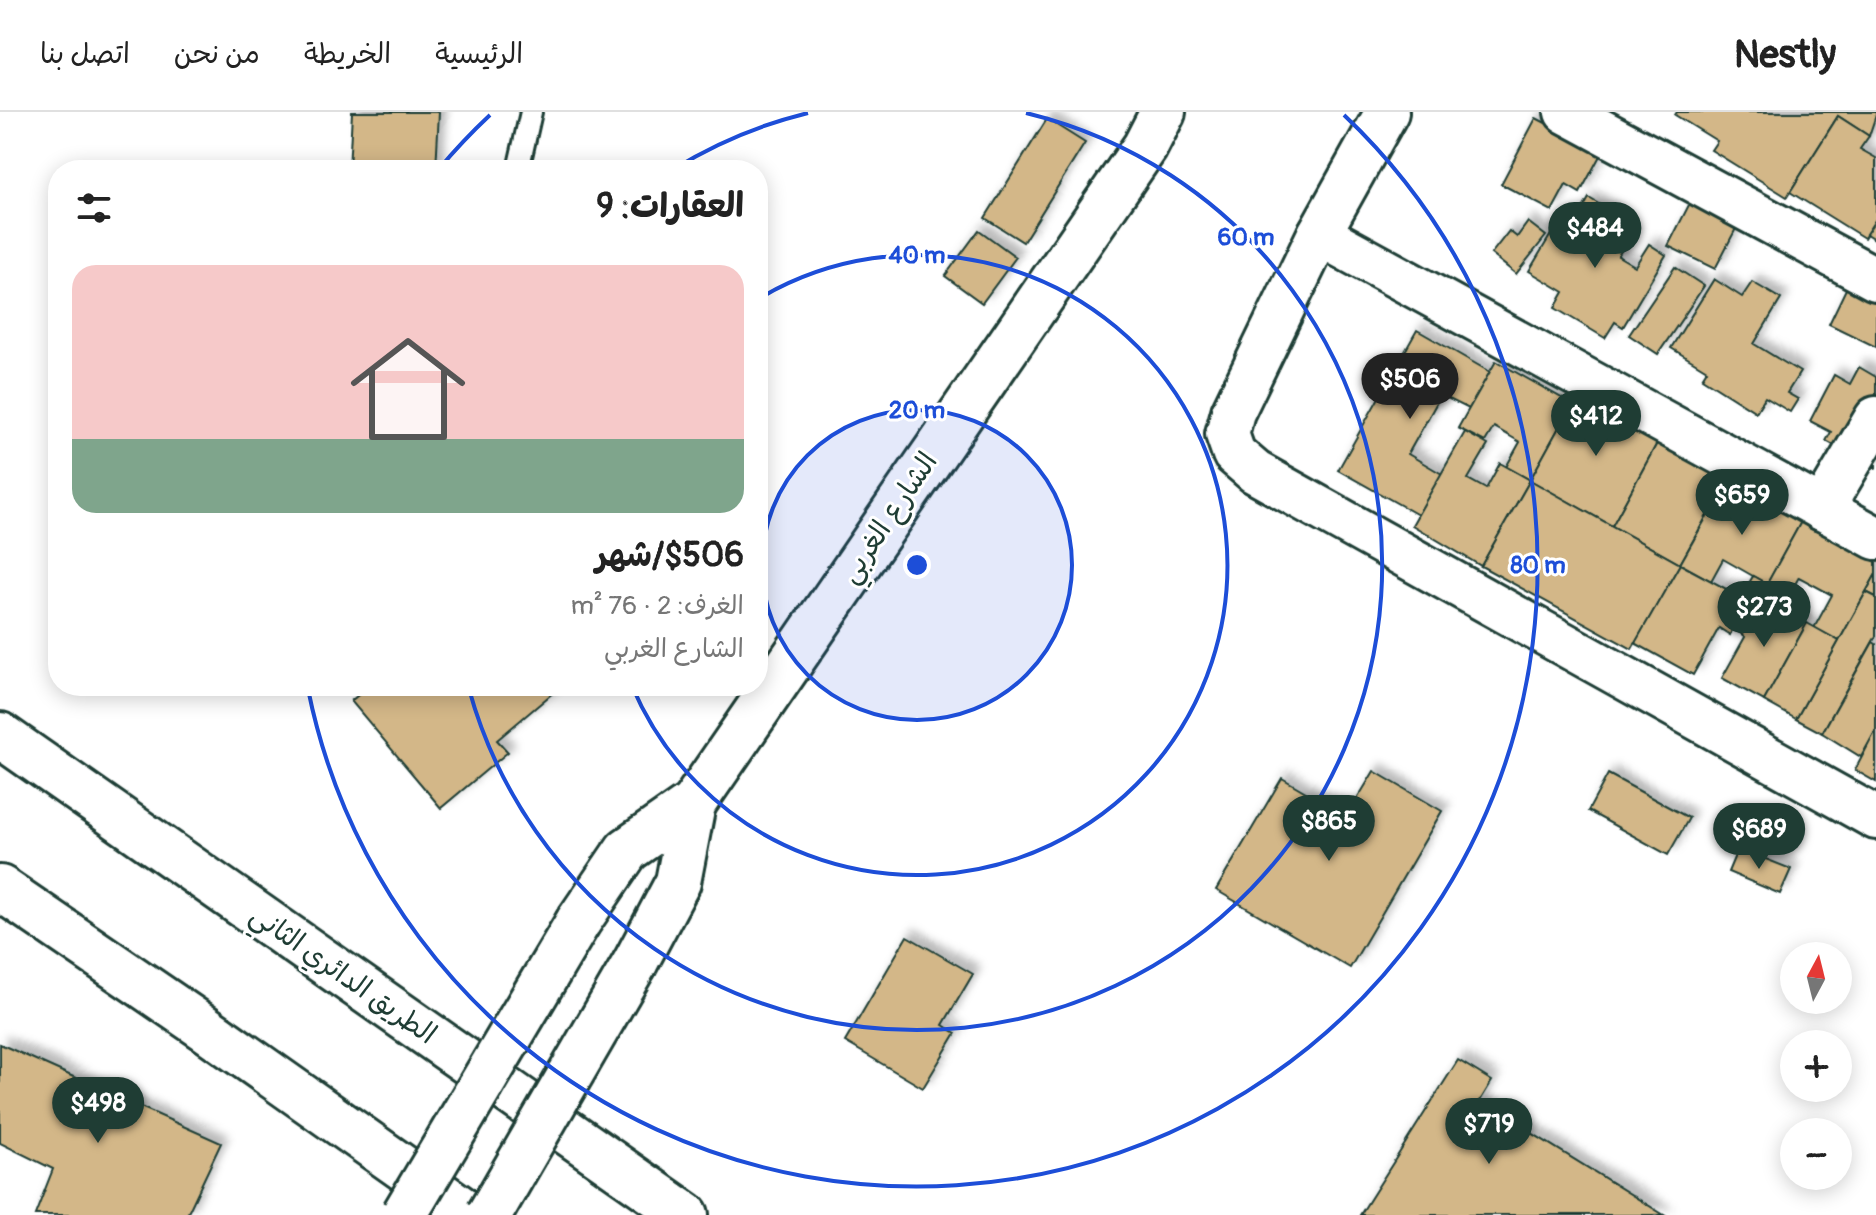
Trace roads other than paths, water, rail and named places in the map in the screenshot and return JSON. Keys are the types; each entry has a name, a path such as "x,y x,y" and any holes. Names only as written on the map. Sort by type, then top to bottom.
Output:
{"main road":[{"name":"الشارع الغربي","path":"768,695 1145,147 1163,112"},
{"name":"الشارع الغربي","path":"693,804 767,696"},
{"name":"الطريق الدائري الثاني","path":"0,735 686,1215"},
{"path":"404,1215 578,922 627,850 693,804"},
{"path":"489,1215 635,963 678,882 693,804"},
{"path":"0,888 470,1215"}],"street":[{"path":"1387,112 1319,234 1233,412 1227,434 1234,454 1255,472 1876,818"},
{"path":"1566,112 1876,279"},
{"path":"1319,234 1876,538"},
{"path":"1822,509 1876,418"}],"lane":[{"path":"520,160 531,112"}]}
